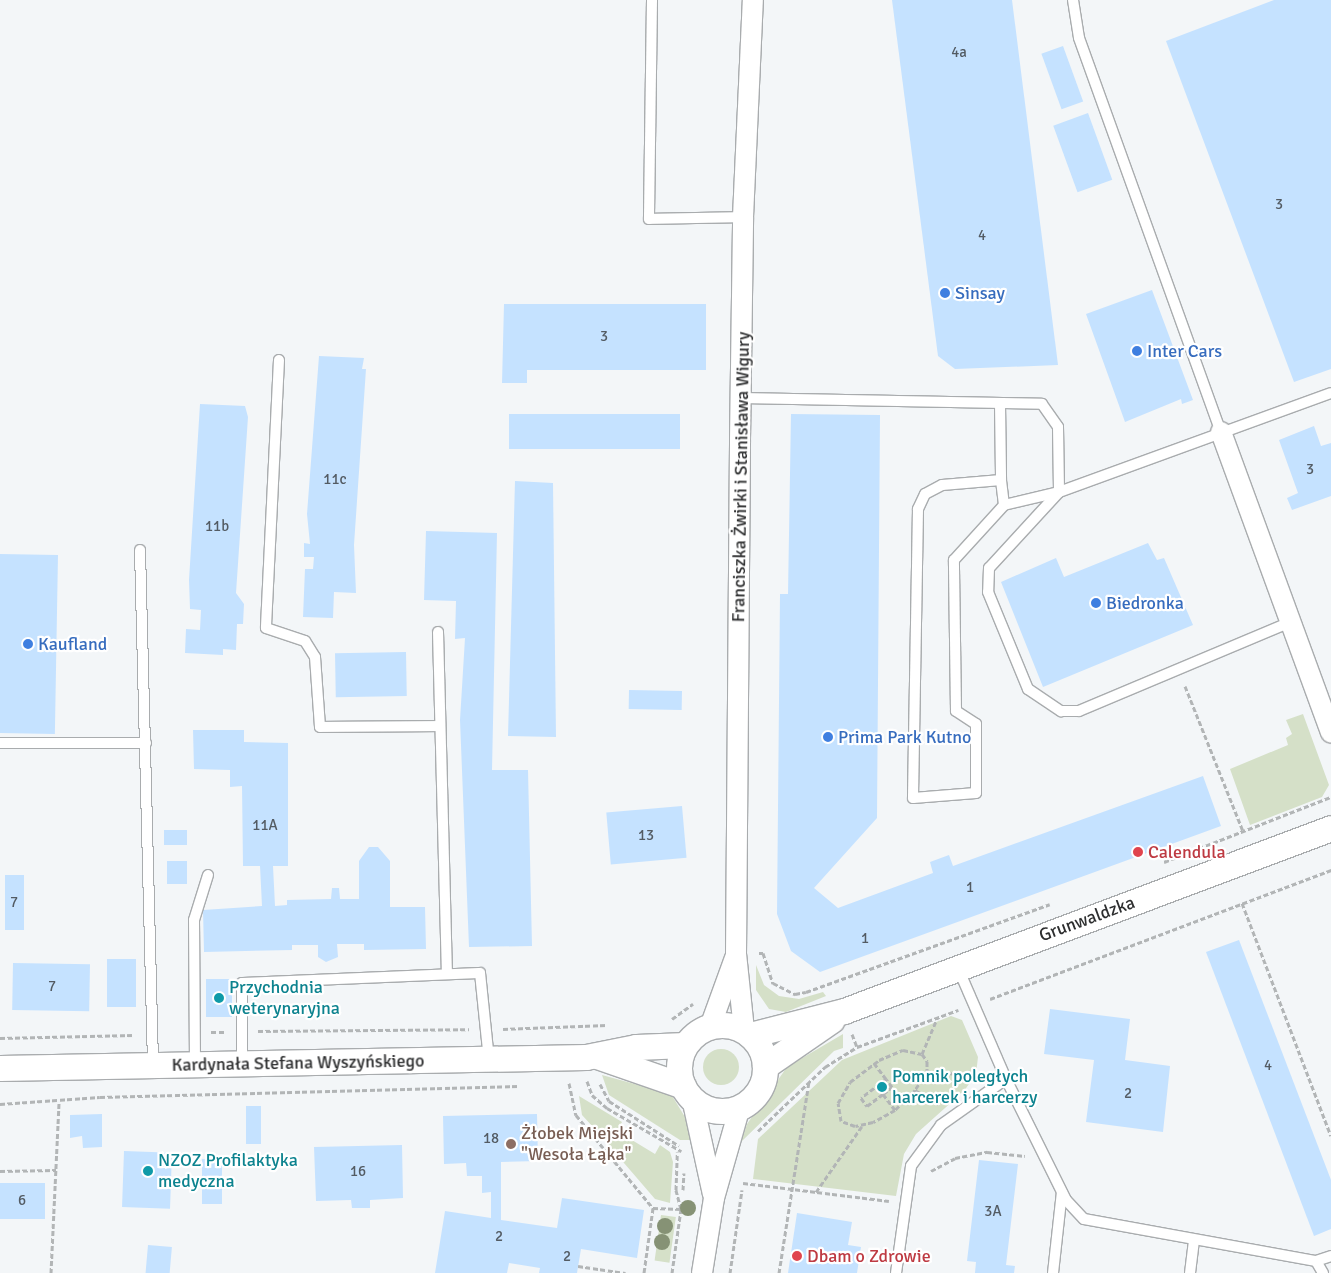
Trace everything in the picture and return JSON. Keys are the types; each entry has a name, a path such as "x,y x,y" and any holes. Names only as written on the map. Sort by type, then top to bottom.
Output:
{"street":[{"name":"Franciszka Żwirki i Stanisława Wigury","path":"747,1033 736,954 743,217 753,0"},
{"path":"1221,432 1331,732"},
{"name":"Grunwaldzka","path":"747,1033 844,1011 1331,828"},
{"name":"Franciszka Żwirki i Stanisława Wigury","path":"710,1027 736,954"},
{"name":"Grunwaldzka","path":"765,1066 844,1011"},
{"path":"702,1273 714,1198 740,1107 763,1083 765,1066 763,1053 747,1033 710,1027 685,1045 680,1072 688,1092 704,1148 714,1198"},
{"name":"Kardynała Stefana Wyszyńskiego","path":"0,1068 195,1063 489,1060 597,1056 636,1048 685,1045"},
{"name":"Kardynała Stefana Wyszyńskiego","path":"597,1056 688,1092"},
{"path":"688,1092 710,1109 740,1107"}],"lane":[{"path":"652,0 649,219 743,217"},
{"path":"1073,0 1078,38 1221,432"},
{"path":"279,360 266,628 305,641 315,657 320,727 440,726"},
{"path":"1001,480 942,484 924,494 918,509 913,798 976,793 976,724 956,711 954,560 1004,505 1059,492 1331,393"},
{"path":"742,398 1042,404 1058,427 1059,492 989,568 988,592 1028,689 1061,712 1079,711 1291,622"},
{"path":"1000,404 1001,480 1004,505"},
{"path":"140,550 153,1065"},
{"path":"438,632 447,974"},
{"path":"0,743 146,743"},
{"path":"195,1063 194,920 208,875"},
{"path":"958,967 1006,1079 1062,1192 1084,1219 1316,1261 1331,1256"},
{"path":"242,1063 242,983 480,973 488,1029 489,1060"},
{"path":"896,1273 911,1166 941,1125 1006,1079"},
{"path":"1053,1273 1062,1192"},
{"path":"1190,1273 1194,1240"},
{"path":"1316,1261 1323,1273"}],"path":[{"path":"1178,669 1243,831"},
{"path":"1161,862 1331,797"},
{"path":"755,1134 809,1081 857,1047 974,1005 1331,870"},
{"path":"763,953 773,983 795,994 806,992 1061,900"},
{"path":"1242,903 1331,1136"},
{"path":"667,1022 690,1008 698,996"},
{"path":"987,1000 989,1007"},
{"path":"816,1192 862,1126 895,1110 915,1090 927,1072 922,1054 937,1018"},
{"path":"195,1033 488,1029 613,1025"},
{"path":"0,1038 152,1035"},
{"path":"862,1126 841,1120 838,1103 850,1082 874,1063 903,1050 922,1054"},
{"path":"874,1063 886,1079 892,1087 867,1106 861,1098 886,1079"},
{"path":"927,1072 980,1075 1000,1066"},
{"path":"560,1084 587,1080 592,1095 607,1108 677,1152 704,1148"},
{"path":"779,1273 809,1081"},
{"path":"569,1083 576,1115 653,1208 644,1273"},
{"path":"0,1104 59,1103 100,1097 523,1086"},
{"path":"915,1090 956,1114"},
{"path":"883,1094 895,1110"},
{"path":"51,1273 59,1103"},
{"path":"728,1150 743,1155 743,1183 730,1273"},
{"path":"672,1273 681,1209 676,1190 677,1152"},
{"path":"743,1183 892,1201 907,1196 924,1175 955,1158 987,1152 1032,1157"},
{"path":"0,1171 56,1170"},
{"path":"890,1210 892,1201"},
{"path":"653,1208 681,1209"},
{"path":"578,1266 625,1273"}],"green space":[{"path":"1303,714 1329,785 1322,797 1250,825 1230,769 1288,745 1286,738 1292,734 1286,720"},
{"path":"756,965 764,985 779,996 799,999 823,992 826,996 786,1012 769,1009 756,990"},
{"path":"951,1016 962,1020 978,1057 976,1074 964,1091 916,1134 904,1154 896,1196 753,1179 758,1139 842,1060"},
{"path":"843,1034 843,1048 834,1051 741,1142 747,1124 787,1067"},
{"path":"721,1049 728,1050 734,1054 738,1060 738,1074 734,1080 728,1084 721,1085 714,1084 708,1080 704,1074 703,1067 704,1060 708,1054 714,1050"},
{"path":"602,1075 671,1094 691,1127 692,1140 680,1140 609,1095"},
{"path":"579,1096 622,1122 617,1131 655,1154 660,1145 670,1152 673,1162 670,1203 655,1199 582,1115"},
{"path":"661,1215 676,1217 669,1263 655,1261"}],"building":[{"path":"892,0 1012,0 1058,365 955,369 938,356"},
{"path":"1274,0 1331,0 1331,369 1294,382 1166,41"},
{"path":"1063,46 1083,101 1062,109 1041,54"},
{"path":"1088,113 1112,180 1078,192 1053,126"},
{"name":"Inter Cars","path":"1152,290 1193,400 1182,404 1181,399 1125,422 1086,314"},
{"path":"504,304 706,304 706,370 527,370 527,383 502,383"},
{"path":"319,356 364,358 362,369 366,369 354,545 356,593 334,592 333,618 303,617 305,569 313,569 314,557 304,557 304,543 310,544 307,514"},
{"path":"200,404 245,406 248,417 236,593 244,604 243,624 237,624 236,650 223,649 223,655 185,653 186,629 200,630 201,610 190,609 189,580"},
{"path":"509,414 680,414 680,449 509,449"},
{"name":"Prima Park Kutno","path":"791,414 880,415 877,818 814,888 838,908 933,873 930,862 949,855 953,866 1203,776 1221,826 820,972 791,951 777,914 780,594 788,594"},
{"path":"1314,426 1321,446 1331,443 1331,496 1292,510 1287,498 1298,493 1279,440"},
{"path":"515,481 553,483 556,737 508,736"},
{"path":"426,531 497,533 492,770 528,770 532,946 469,947 460,720 465,638 455,639 456,601 424,600"},
{"name":"Biedronka","path":"1148,543 1157,560 1164,558 1193,625 1043,687 1001,582 1056,558 1064,577"},
{"name":"Kaufland","path":"0,554 58,555 55,734 0,733"},
{"path":"406,652 407,696 336,697 335,653"},
{"path":"629,690 682,691 682,710 629,709"},
{"path":"193,730 244,730 244,742 288,743 288,866 273,866 275,906 287,905 287,900 331,899 332,888 339,888 340,899 359,899 359,861 369,847 378,847 390,861 390,907 425,907 426,949 364,950 364,944 337,944 338,957 326,962 318,957 318,945 292,945 292,950 204,952 203,910 262,906 260,866 243,866 242,786 230,787 230,770 194,769"},
{"path":"682,806 687,858 611,864 606,813"},
{"path":"164,830 187,830 187,845 164,845"},
{"path":"167,861 187,861 187,884 167,884"},
{"path":"5,875 24,875 24,930 5,930"},
{"path":"1239,940 1331,1180 1331,1229 1314,1236 1206,952"},
{"path":"107,959 136,959 136,1007 107,1007"},
{"path":"13,963 90,964 89,1011 12,1010"},
{"name":"Przychodnia weterynaryjna","path":"206,979 232,979 232,1017 206,1017"},
{"path":"1050,1009 1130,1019 1125,1060 1170,1066 1163,1132 1086,1122 1094,1060 1044,1054"},
{"path":"246,1106 261,1106 261,1144 246,1144"},
{"path":"102,1114 102,1147 83,1148 82,1136 70,1138 70,1115"},
{"path":"537,1114 538,1161 501,1162 501,1220 557,1228 562,1198 644,1210 637,1258 581,1249 577,1273 539,1273 540,1268 509,1263 507,1273 435,1273 445,1211 491,1218 491,1192 482,1193 482,1176 467,1176 466,1163 444,1164 443,1116"},
{"path":"402,1145 403,1198 370,1200 370,1208 352,1208 351,1200 316,1201 314,1147"},
{"name":"NZOZ Profilaktyka medyczna","path":"124,1151 172,1153 170,1209 122,1207"},
{"path":"202,1159 222,1159 222,1204 202,1204"},
{"path":"979,1160 1018,1164 1006,1265 1015,1266 1014,1273 975,1273 976,1262 967,1261"},
{"path":"0,1183 45,1183 45,1219 0,1219"},
{"path":"797,1213 852,1222 848,1245 861,1247 857,1273 788,1273"},
{"path":"148,1245 172,1247 170,1273 146,1273"}],"place":[{"name":"Sinsay","path":"945,293"},
{"name":"Inter Cars","path":"1137,351"},
{"name":"Biedronka","path":"1096,603"},
{"name":"Kaufland","path":"28,644"},
{"name":"Prima Park Kutno","path":"828,737"},
{"name":"Calendula","path":"1138,852"},
{"name":"Przychodnia weterynaryjna","path":"219,998"},
{"name":"Pomnik poległych harcerek i harcerzy","path":"882,1087"},
{"name":"Żłobek Miejski \"Wesoła Łąka\"","path":"511,1144"},
{"name":"NZOZ Profilaktyka medyczna","path":"148,1171"},
{"name":"Dbam o Zdrowie","path":"797,1256"}]}
